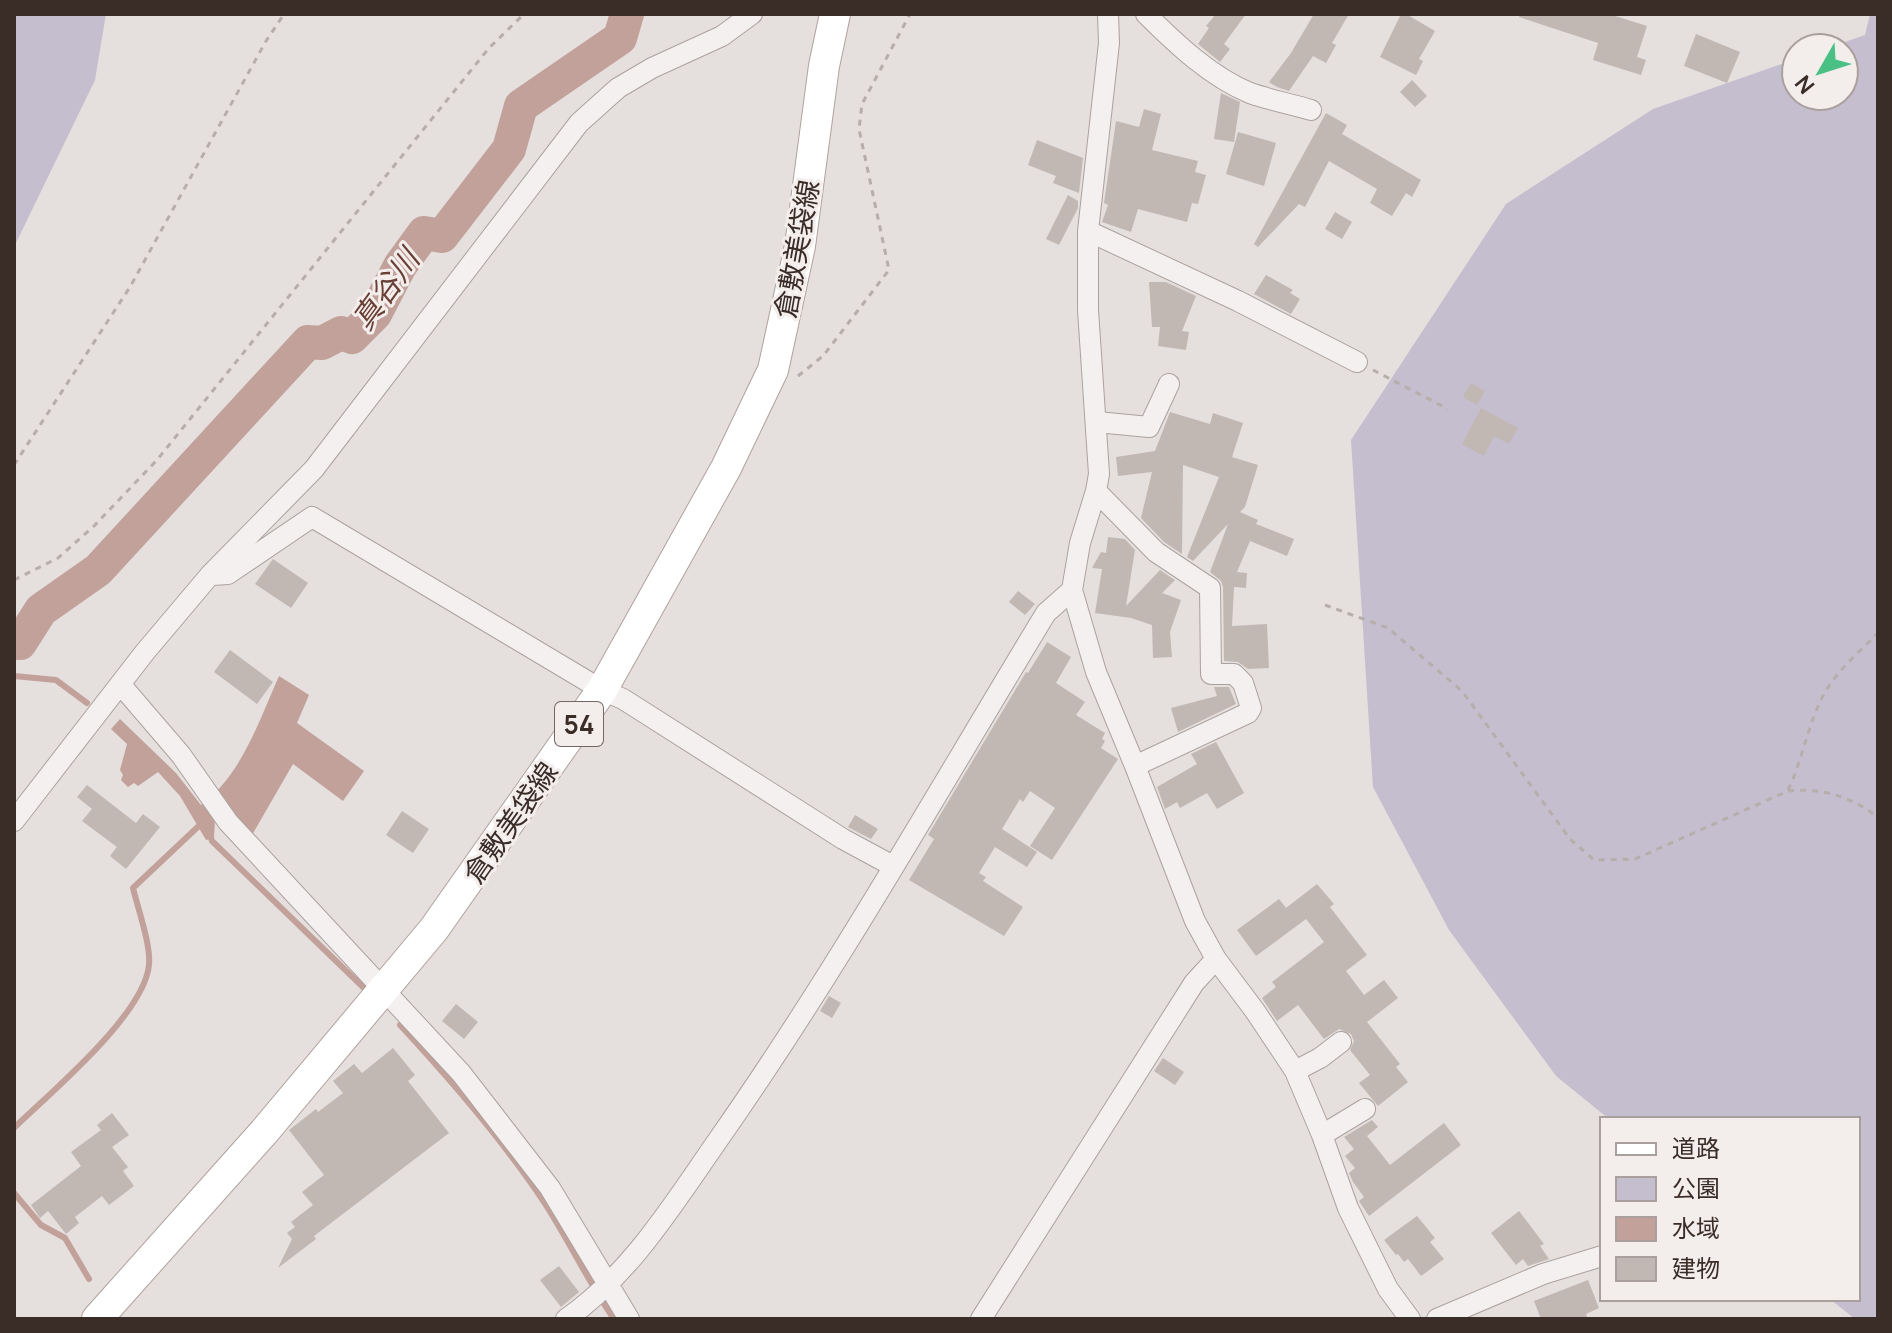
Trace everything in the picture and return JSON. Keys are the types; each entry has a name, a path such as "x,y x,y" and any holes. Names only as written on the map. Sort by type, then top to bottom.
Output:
{"main road":[{"name":"倉敷美袋線","path":"97,1319 264,1132 434,929 602,690 726,468 773,370 800,246 824,66 835,14"}],"street":[{"path":"14,821 145,652 210,575 314,469 579,123 618,88 652,68 722,36 752,14"},
{"path":"1108,14 1109,43 1088,231 1088,310 1099,474 1080,543 1072,590 1096,672 1195,921 1216,959 1295,1071 1348,1208 1388,1289 1410,1319"},
{"path":"1146,14 1215,74 1250,93 1311,110"},
{"path":"1088,231 1238,301 1357,362"},
{"path":"1097,422 1149,427 1169,384"},
{"path":"1096,491 1156,552 1210,588 1211,674 1234,674 1243,683 1251,708 1248,713 1135,766"},
{"path":"210,575 228,574 312,517 602,690 623,699 843,839 893,866"},
{"path":"566,1319 600,1292 657,1225 777,1056 1046,613 1072,590"},
{"path":"121,685 181,755 228,822 461,1073 550,1188 600,1292 629,1319"},
{"path":"981,1319 1194,983 1216,959"},
{"path":"1295,1071 1341,1042"},
{"path":"1322,1135 1365,1109"},
{"path":"1437,1319 1543,1274 1600,1257"}],"path":[{"path":"14,465 130,287 266,41 284,14"},
{"path":"14,580 58,558 94,526 157,460 489,48 524,14"},
{"path":"773,370 799,377 823,356 889,270 859,129 862,104 910,14"},
{"path":"1357,362 1448,409"},
{"path":"1325,605 1388,628 1462,691 1570,839 1594,860 1635,859 1788,791 1809,788 1844,798 1878,818"},
{"path":"1788,791 1820,702 1837,674 1878,633"}],"green space":[{"path":"14,14 106,14 95,80 14,247"},
{"path":"1870,14 1878,14 1878,1319 1855,1319 1832,1301 1860,1301 1860,1117 1607,1117 1556,1076 1449,930 1373,787 1351,440 1506,204 1653,109 1780,65 1780,112 1860,112 1860,37 1865,35"}],"water":[{"path":"279,676 309,695 297,723 364,771 343,801 293,764 252,835 215,819 214,838 206,840 180,796 158,772 138,786 134,783 128,787 121,780 123,775 120,770 127,744 111,729 120,719 176,773 201,805 215,793 238,763"}],"building":[{"path":"1216,14 1246,14 1224,44 1230,49 1220,62 1198,44 1209,28 1206,26"},
{"path":"1314,14 1349,14 1332,43 1336,45 1326,63 1313,56 1289,91 1277,87 1269,82"},
{"path":"1401,14 1435,31 1419,59 1423,61 1416,75 1380,57"},
{"path":"1520,14 1609,14 1647,26 1637,57 1646,60 1641,75 1593,60 1598,43 1519,17"},
{"path":"1696,34 1740,52 1727,83 1684,66"},
{"path":"1412,80 1427,96 1415,107 1400,92"},
{"path":"1221,93 1240,102 1234,142 1214,139"},
{"path":"1144,109 1161,114 1152,150 1198,161 1195,172 1206,175 1198,204 1192,203 1187,222 1138,209 1131,232 1102,222 1108,205 1104,203 1116,121 1139,127"},
{"path":"1326,113 1347,125 1342,134 1421,180 1412,197 1406,193 1392,216 1370,203 1377,189 1329,161 1305,207 1299,204 1258,247 1254,244"},
{"path":"1238,132 1276,143 1264,186 1226,174"},
{"path":"1037,140 1083,158 1079,193 1053,183 1056,176 1028,165"},
{"path":"1068,195 1078,201 1078,208 1059,245 1046,239"},
{"path":"1335,212 1352,222 1342,239 1325,229"},
{"path":"1266,275 1293,290 1290,293 1300,299 1291,314 1254,294"},
{"path":"1149,282 1166,282 1196,296 1182,331 1189,332 1186,350 1158,346 1160,327 1152,327"},
{"path":"1471,383 1485,391 1477,405 1463,397"},
{"path":"1481,408 1518,428 1509,444 1494,436 1484,456 1462,444"},
{"path":"1170,412 1210,424 1213,413 1243,423 1232,457 1258,465 1245,507 1240,512 1258,520 1256,524 1294,539 1287,556 1250,541 1237,572 1247,573 1246,588 1234,587 1232,626 1267,624 1269,668 1248,669 1238,662 1224,661 1223,587 1221,581 1210,572 1228,524 1193,561 1187,557 1219,477 1183,465 1182,554 1164,542 1141,518 1152,472 1118,476 1116,457 1155,451"},
{"path":"1108,537 1125,539 1135,550 1126,606 1160,570 1175,580 1162,593 1181,600 1170,632 1172,657 1153,658 1152,625 1131,618 1095,613 1102,569 1092,568 1101,552 1106,553"},
{"path":"273,559 308,583 291,608 255,584"},
{"path":"1018,591 1035,604 1025,615 1009,602"},
{"path":"1047,642 1071,657 1056,683 1085,702 1076,715 1105,733 1101,748 1118,759 1052,860 1030,846 1055,808 1030,791 1023,802 1020,799 1002,829 1037,852 1027,867 995,847 979,873 986,877 983,881 1023,907 1004,936 909,880 934,839 928,835"},
{"path":"230,650 273,682 257,704 214,672"},
{"path":"1214,687 1229,687 1236,704 1178,732 1171,708 1217,696"},
{"path":"1216,742 1244,793 1217,809 1207,793 1180,808 1177,802 1165,809 1157,787 1197,764 1191,754"},
{"path":"87,785 136,823 143,814 160,827 126,869 110,856 117,847 82,821 92,809 77,797"},
{"path":"402,811 429,829 413,853 386,835"},
{"path":"855,815 878,829 871,839 848,827"},
{"path":"1317,884 1334,904 1330,907 1367,955 1346,971 1364,995 1384,980 1398,998 1367,1022 1400,1064 1396,1067 1408,1082 1378,1106 1359,1083 1370,1075 1350,1050 1354,1041 1351,1034 1339,1029 1324,1039 1298,1005 1277,1021 1262,998 1276,987 1272,982 1324,942 1306,919 1256,956 1237,930 1279,899 1286,908"},
{"path":"829,996 841,1003 832,1018 820,1011"},
{"path":"456,1004 478,1022 464,1039 442,1021"},
{"path":"393,1048 415,1075 408,1081 449,1133 314,1236 316,1239 278,1268 292,1239 287,1233 295,1227 291,1222 313,1205 302,1192 324,1175 289,1130 343,1093 333,1081 354,1064 362,1073"},
{"path":"1163,1058 1184,1072 1175,1085 1154,1071"},
{"path":"112,1113 129,1135 112,1147 128,1167 123,1171 134,1186 109,1205 102,1196 75,1217 79,1223 66,1234 48,1211 40,1218 31,1205 81,1166 71,1152 101,1130 97,1125"},
{"path":"1372,1120 1378,1127 1367,1136 1390,1165 1444,1123 1461,1145 1369,1216 1359,1201 1364,1197 1349,1173 1355,1168 1345,1156 1354,1149 1344,1137"},
{"path":"1519,1211 1544,1244 1540,1246 1549,1259 1528,1266 1523,1259 1516,1265 1491,1233"},
{"path":"1417,1216 1435,1238 1430,1242 1444,1259 1421,1276 1408,1259 1404,1262 1384,1240"},
{"path":"559,1266 579,1292 561,1307 540,1280"},
{"path":"1588,1280 1599,1308 1586,1314 1588,1319 1541,1319 1534,1301"}],"waterway":[{"name":"真谷川","path":"14,643 20,643 41,610 98,570 308,342 322,343 341,333 352,337 375,314 400,266 424,233 442,236 509,149 521,106 620,38 627,14"},
{"path":"14,676 56,680 87,703"},
{"path":"14,1128 94,1052 131,1006 143,985 149,965 146,937 133,888 203,822"},
{"path":"209,832 212,841 366,990"},
{"path":"400,1025 475,1110 528,1179 614,1319"},
{"path":"14,1193 41,1225 65,1238 89,1279"}]}
